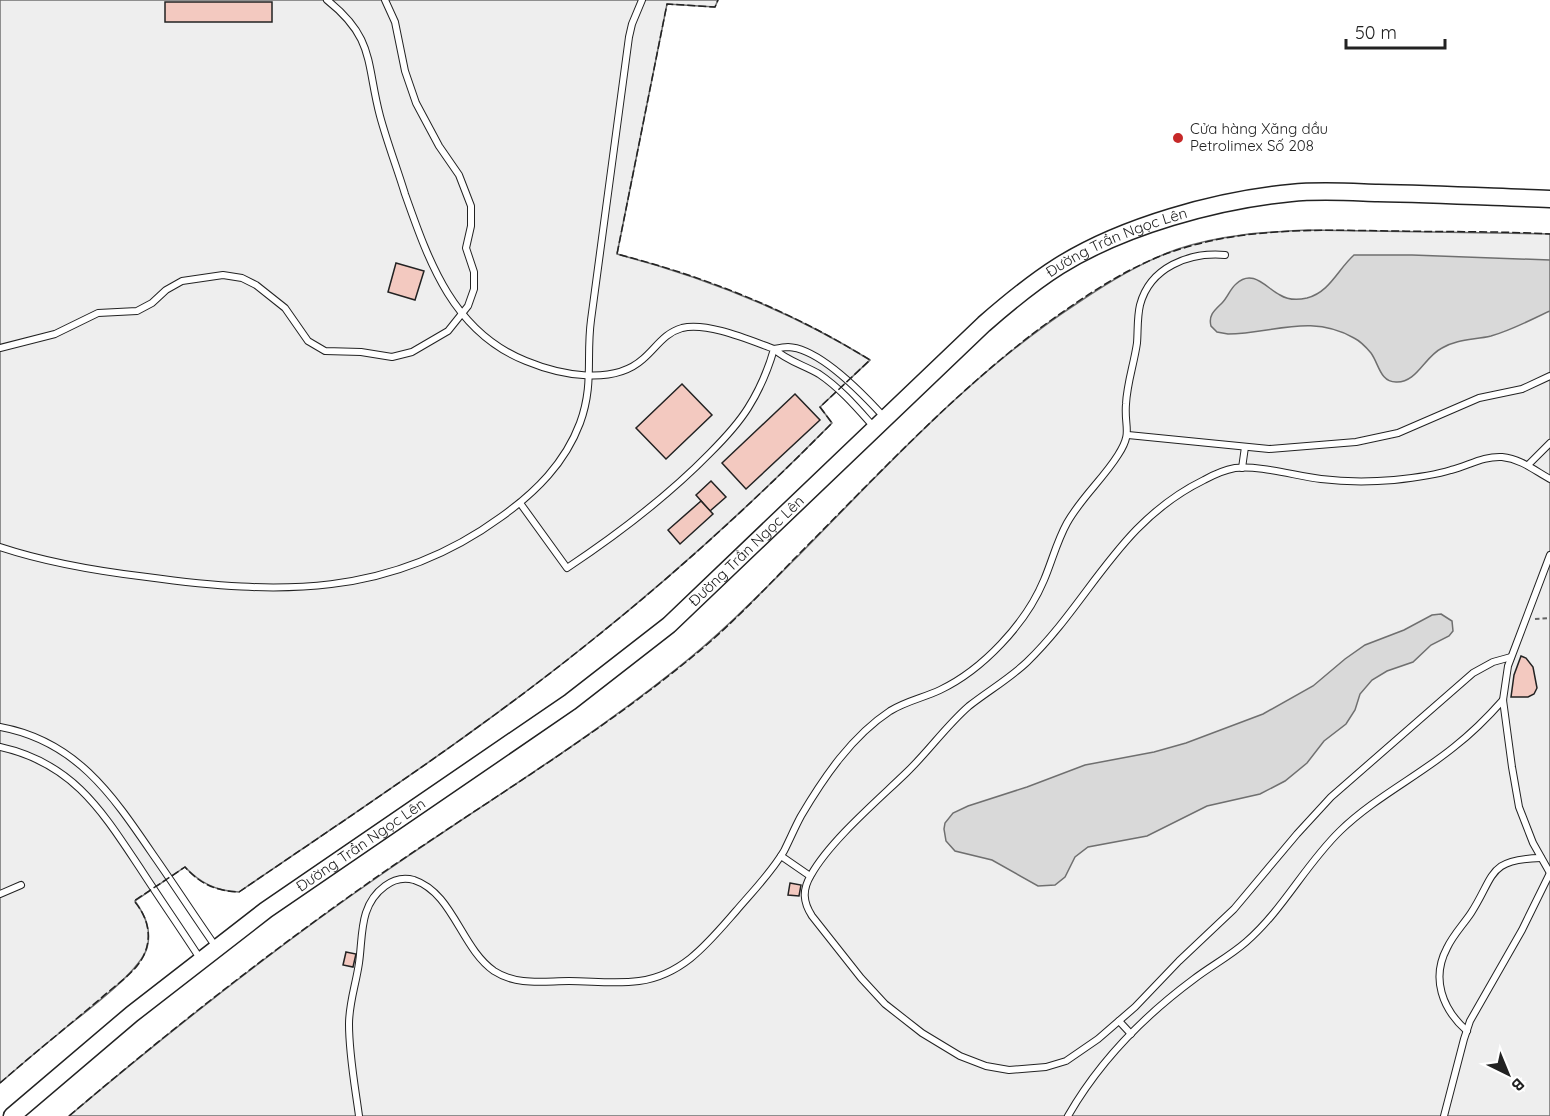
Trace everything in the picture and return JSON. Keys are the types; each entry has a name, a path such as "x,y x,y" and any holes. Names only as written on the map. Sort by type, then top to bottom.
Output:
{"street":[{"name":"Đường Trần Ngọc Lên","path":"12,1116 124,1021 217,948 300,887 570,702 626,660 706,592 984,324 1060,265 1144,227 1173,217 1233,202 1293,193 1384,193 1550,199"}],"lane":[{"path":"327,0 349,20 363,43 372,69 381,118 413,216 437,276 462,314 496,345 517,357 544,367 590,375 609,375 626,370 642,361 668,334 689,327 711,329 774,349 784,358 806,367 827,380 880,423"},
{"path":"0,348 55,334 98,313 137,311 182,281 214,276 233,276 256,285 285,308 308,341 325,351 361,352 385,357 400,356 412,352 448,331 470,302 474,289 474,272 466,248 471,226 471,206 459,175 439,146 416,103 405,72 395,22 385,0"},
{"path":"0,547 71,566 130,575 218,586 303,588 359,580 420,562 473,536 520,503 557,467 566,453 585,408 590,375 590,324 625,71 632,24 642,0"},
{"path":"359,1116 351,1052 351,1004 359,961 363,918 376,894 389,883 403,878 410,879 431,890 443,903 460,931 488,966 504,977 521,981 638,981 666,974 698,954 768,874 781,856 818,790 863,734 897,707 938,691 962,677 1014,630 1040,590 1067,523 1117,457 1128,435 1126,400 1137,343 1139,307 1148,287 1162,271 1179,261 1198,255 1225,255"},
{"path":"774,349 790,347 820,360 848,380 880,423"},
{"path":"520,503 567,568 654,505 723,439 736,425 757,393 774,349"},
{"path":"1128,435 1286,449 1371,440 1398,433 1479,398 1522,389 1550,376"},
{"path":"1528,465 1550,443"},
{"path":"1242,468 1245,447"},
{"path":"1511,657 1493,662 1467,678 1331,797 1234,909 1119,1021 1077,1056 1055,1065 1027,1070 986,1066 966,1059 936,1042 885,1004 861,978 807,909 804,891 810,876 839,840 957,718 977,700 1012,675 1039,650 1135,529 1189,488 1218,474 1242,468 1324,480 1371,481 1437,474 1485,458 1495,457 1528,465 1550,479"},
{"path":"1444,1116 1467,1031 1477,1007 1502,966 1550,873 1525,825 1515,788 1503,700 1505,677 1511,657 1550,555"},
{"path":"1068,1116 1094,1075 1131,1034 1177,992 1257,932 1309,865 1341,830 1372,804 1452,749 1477,728 1503,700"},
{"path":"0,727 27,734 58,749 98,780 119,805 217,948"},
{"path":"0,747 22,753 50,765 85,792 104,815 201,960"},
{"path":"781,856 810,876"},
{"path":"1467,1031 1451,1014 1440,987 1439,969 1447,947 1470,914 1493,872 1510,862 1541,858"},
{"path":"0,894 21,885"},
{"path":"1119,1021 1131,1034"}],"path":[{"path":"1527,620 1550,618"}],"shaded area":[{"path":"0,0 718,0 715,7 667,4 617,254 716,285 748,298 810,326 870,360 820,407 832,423 773,481 650,592 586,645 501,710 415,772 239,892 209,885 185,867 135,901 145,917 149,935 147,948 142,958 121,982 0,1083"},
{"path":"1308,230 1550,234 1550,1116 69,1116 184,1022 301,932 382,874 604,724 692,657 755,599 898,454 1001,359 1038,331 1113,280 1138,266 1178,249 1226,237"},
{"path":"1354,255 1550,260 1550,311 1499,334 1448,345 1430,357 1410,378 1396,382 1383,376 1371,353 1363,344 1338,331 1306,326 1228,334 1217,332 1211,326 1210,319 1213,313 1234,286 1242,280 1248,278 1259,281 1286,298 1307,298 1322,291"},
{"path":"1441,614 1452,621 1453,631 1449,636 1431,645 1413,662 1387,671 1372,680 1360,694 1355,710 1346,724 1324,741 1307,763 1285,781 1260,794 1207,806 1147,836 1088,847 1075,857 1065,877 1055,885 1038,886 992,860 955,851 946,841 945,823 953,813 968,806 1085,765 1154,752 1186,743 1263,714 1313,686 1365,645 1404,630 1432,615"}],"building":[{"path":"165,2 272,2 272,22 165,22"},
{"path":"396,263 424,271 415,300 388,292"},
{"path":"682,384 712,415 666,459 636,428"},
{"path":"795,394 820,420 746,489 722,463"},
{"path":"711,481 726,497 710,511 696,495"},
{"path":"701,501 713,514 680,544 668,530"},
{"path":"1521,656 1526,658 1533,667 1537,688 1534,694 1528,697 1511,697 1514,675"},
{"path":"790,883 801,885 799,896 788,895"},
{"path":"346,952 356,954 353,967 343,965"}],"fence":[{"path":"0,1083 123,980 139,963 146,950 148,928 143,914 134,901 185,867 209,886 239,892 371,802 501,710 618,619 712,538 832,423 820,407 870,360 810,326 748,297 683,273 617,254 667,4 715,7 718,0"},
{"path":"69,1116 261,961 381,874 621,712 697,653 735,619 884,468 977,380 1043,326 1113,279 1158,257 1187,247 1246,235 1336,230 1550,234"}],"place":[{"name":"Cửa hàng Xăng dầu Petrolimex Số 208","path":"1178,138"}]}
